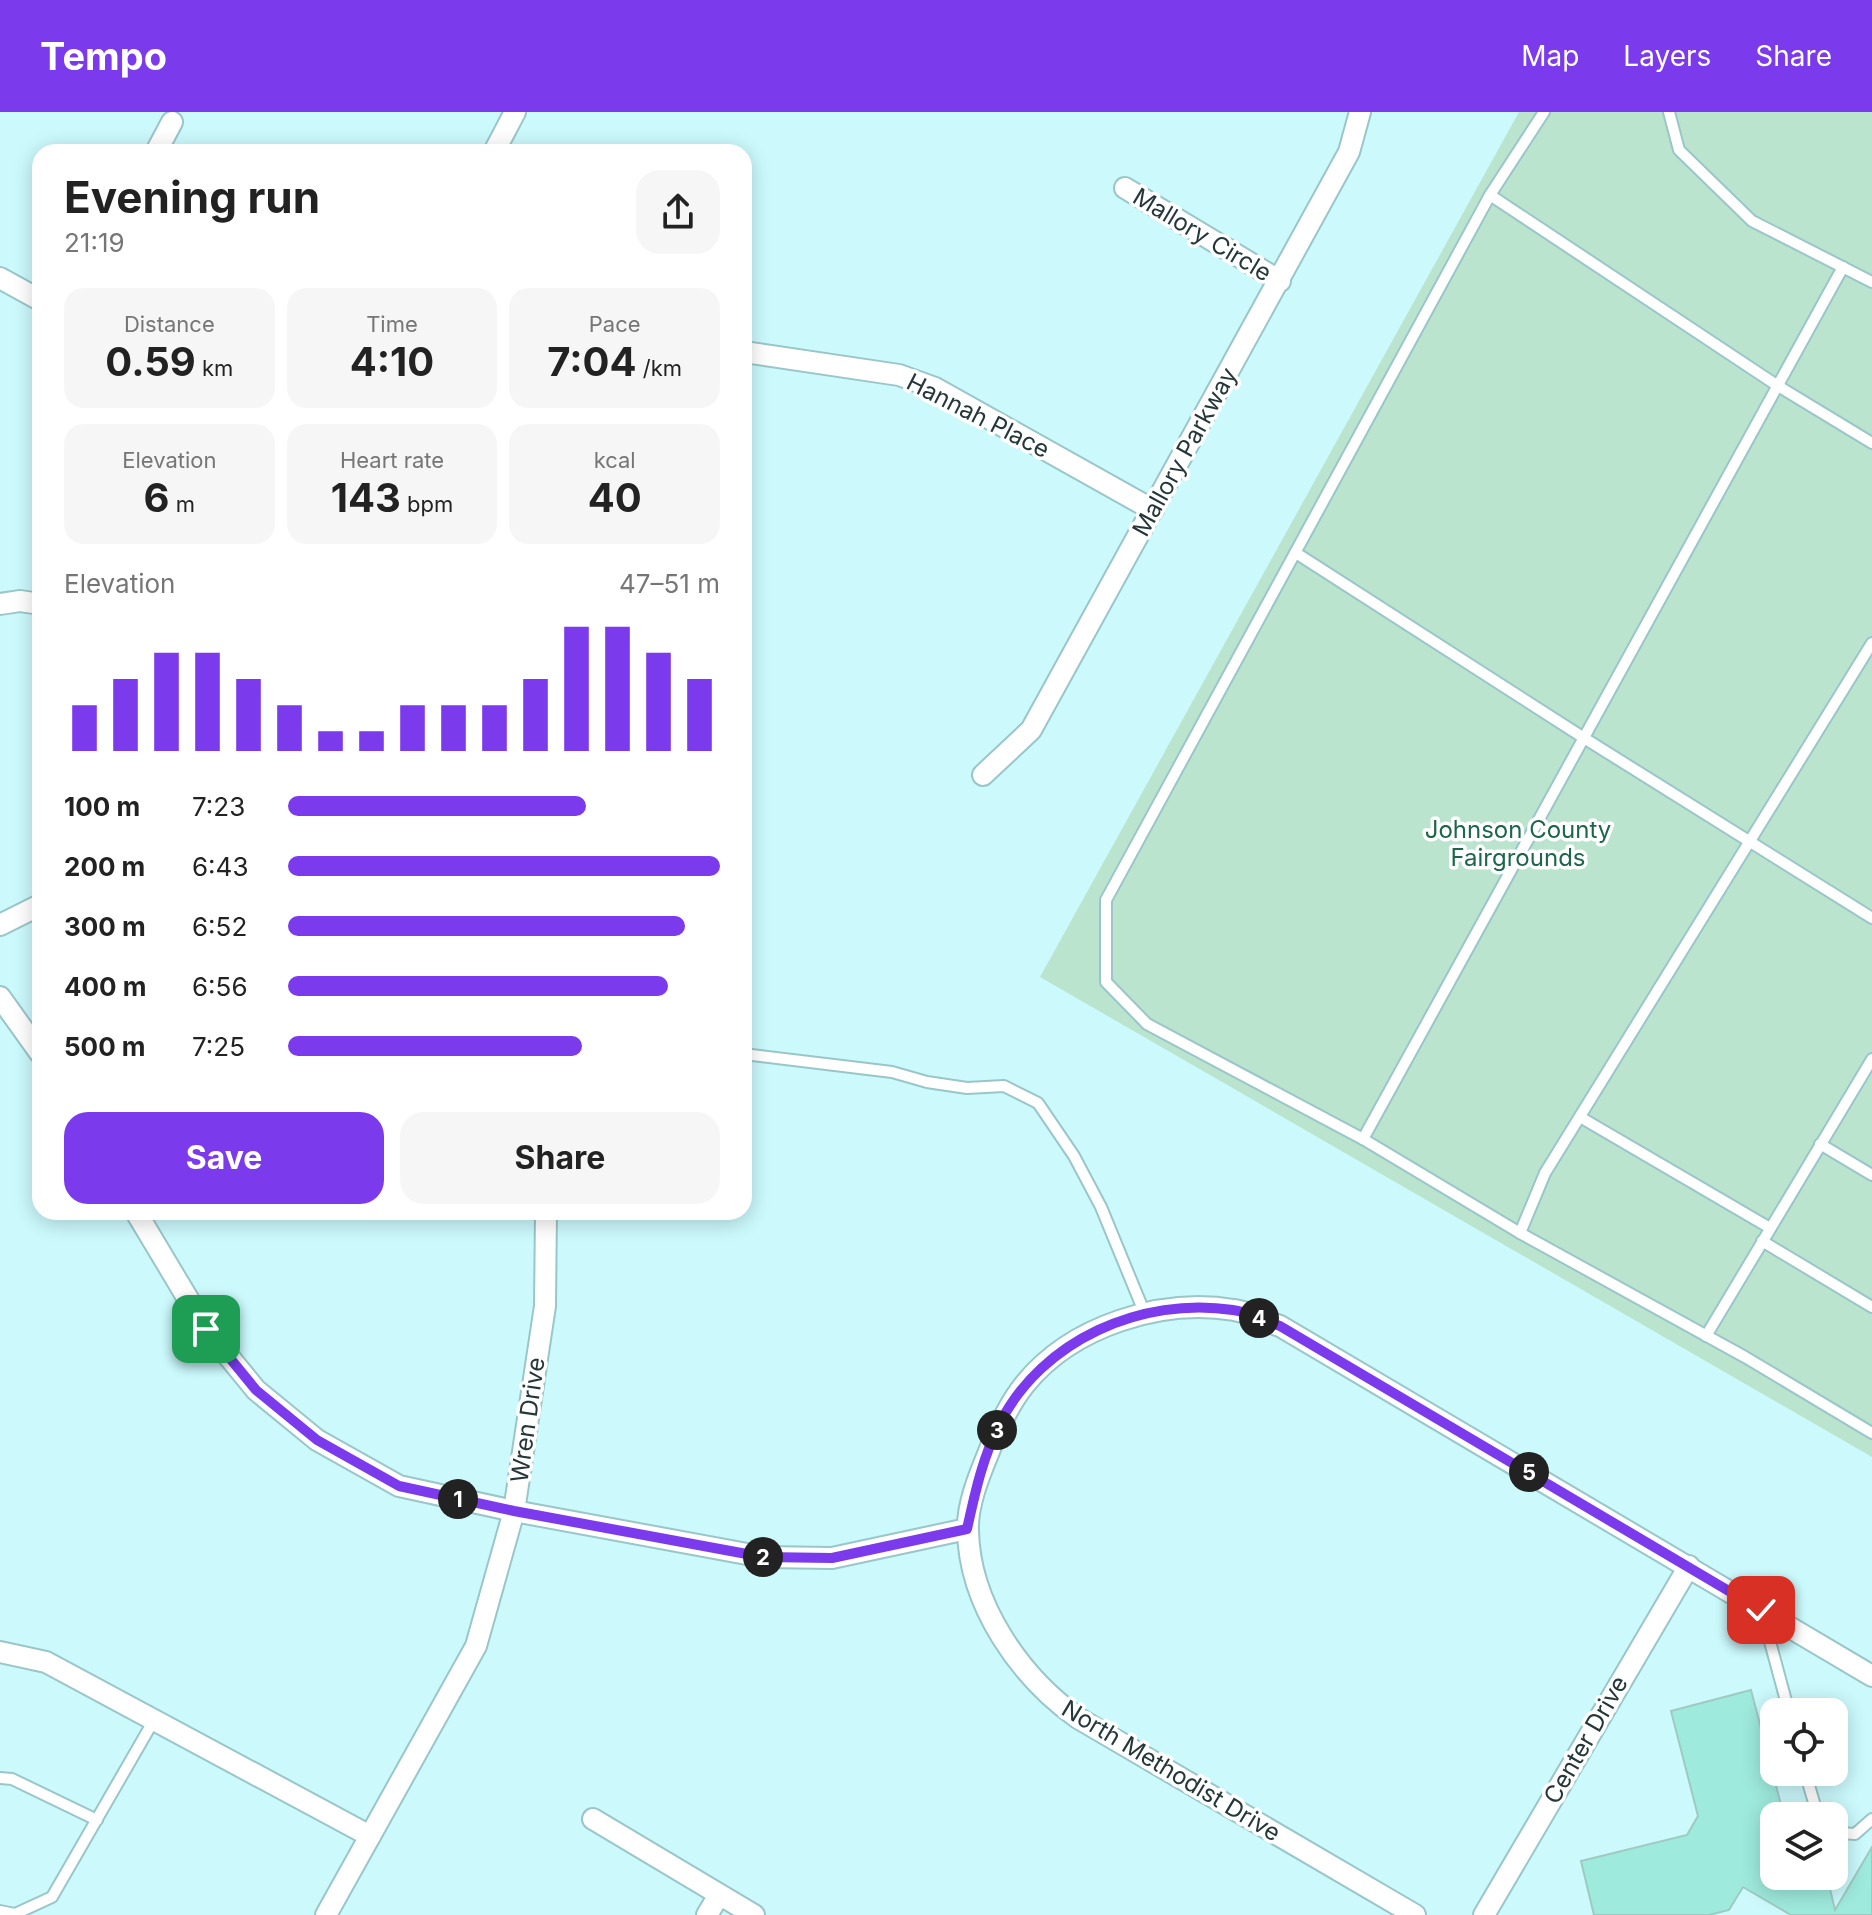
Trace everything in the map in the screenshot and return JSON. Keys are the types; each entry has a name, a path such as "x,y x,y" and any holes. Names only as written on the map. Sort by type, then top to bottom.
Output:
{"street":[{"path":"498,144 515,112"},
{"name":"Mallory Parkway","path":"983,775 1031,730 1349,152 1360,112"},
{"path":"160,144 172,122"},
{"name":"Mallory Circle","path":"1125,188 1280,281"},
{"path":"0,278 32,296"},
{"name":"Hannah Place","path":"752,353 899,375 935,388 1153,510"},
{"path":"0,604 32,603"},
{"path":"0,925 32,909"},
{"path":"0,997 32,1042"},
{"path":"141,1220 206,1329 256,1390 317,1440 399,1486 514,1511 763,1557 832,1558 967,1529"},
{"name":"Wren Drive","path":"326,1915 476,1646 514,1511 545,1306 546,1220"},
{"name":"North Methodist Drive","path":"1415,1915 1078,1718 1048,1697 1026,1673 1005,1641 986,1605 974,1568 967,1529 978,1478 1000,1423 1025,1384 1058,1352 1102,1328 1145,1314 1186,1308 1235,1310 1280,1326 1872,1676"},
{"name":"Center Drive","path":"1490,1913 1689,1566"},
{"path":"0,1652 46,1662 370,1836"},
{"path":"593,1819 754,1915"},
{"path":"707,1915 719,1895"}],"lane":[{"path":"1544,112 1490,195 1106,900 1106,982 1147,1024 1363,1139 1520,1233 1872,1433"},
{"path":"1669,112 1679,150 1752,221 1872,282"},
{"path":"1490,195 1778,386 1872,443"},
{"path":"1363,1139 1843,267"},
{"path":"1296,553 1872,918"},
{"path":"1520,1233 1545,1173 1872,643"},
{"path":"752,1055 892,1072 927,1082 967,1088 1004,1086 1038,1103 1074,1156 1101,1207 1145,1314"},
{"path":"1706,1336 1872,1059"},
{"path":"1580,1117 1770,1228"},
{"path":"1820,1144 1872,1175"},
{"path":"1762,1241 1872,1307"},
{"path":"1761,1610 1785,1698"},
{"path":"0,1911 15,1914 52,1897 154,1720"},
{"path":"0,1778 12,1779 97,1820"},
{"path":"1848,1834 1855,1834 1872,1819"}],"green space":[{"name":"Johnson County Fairgrounds","path":"1519,112 1872,112 1872,1457 1040,977"}],"building":[{"path":"1751,1690 1760,1724 1760,1786 1776,1786 1780,1802 1760,1802 1760,1890 1830,1890 1835,1910 1872,1847 1872,1915 1791,1915 1743,1887 1729,1910 1709,1915 1594,1915 1581,1861 1687,1835 1698,1816 1671,1711"}],"route":[{"path":"206,1329 256,1390 317,1440 399,1486 514,1511 763,1557 832,1558 967,1529 978,1478 1000,1423 1025,1384 1058,1352 1102,1328 1145,1314 1186,1308 1235,1310 1280,1326 1761,1610"}]}
